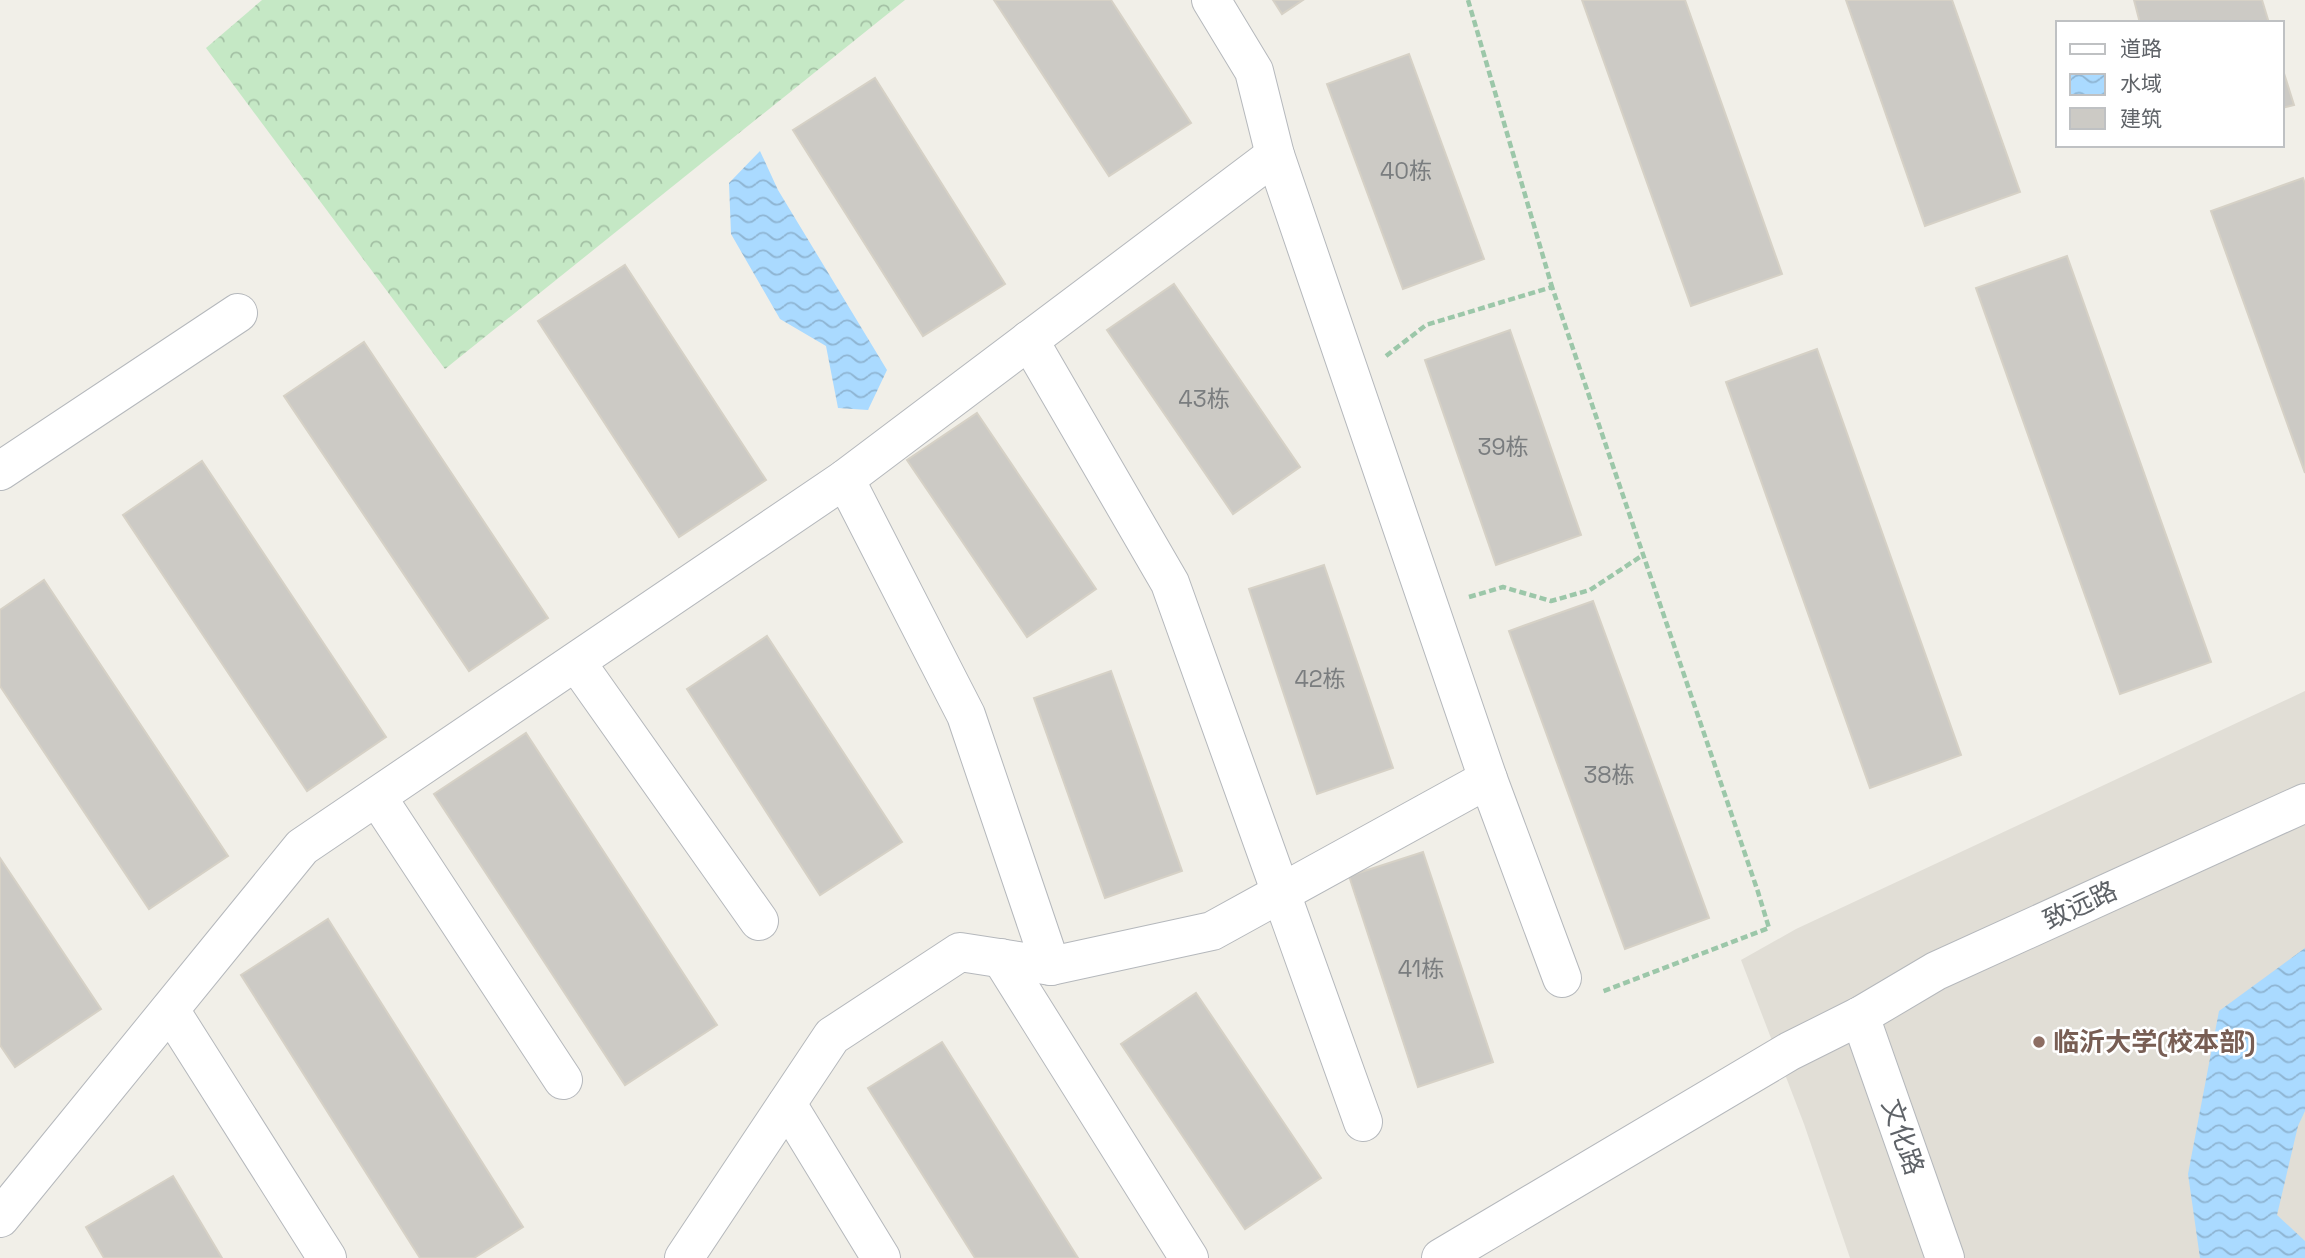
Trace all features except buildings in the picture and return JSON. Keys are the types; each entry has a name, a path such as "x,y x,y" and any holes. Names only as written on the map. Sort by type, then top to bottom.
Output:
{"street":[{"path":"1211,0 1254,71 1275,155 1352,382 1488,779 1562,978"},
{"path":"0,1218 302,848 845,479 1275,155"},
{"path":"0,471 238,313"},
{"path":"1029,340 1170,583 1363,1122"},
{"path":"845,479 966,715 1051,966"},
{"path":"576,662 759,921"},
{"path":"684,1258 832,1036 960,952 1051,966 1212,931 1488,779"},
{"path":"377,797 563,1080"},
{"name":"致远路","path":"1441,1258 1790,1051 1860,1016 1936,971 2305,803"},
{"path":"1002,958 1188,1258"},
{"path":"170,1010 327,1258"},
{"name":"文化路","path":"1860,1016 1945,1258"},
{"path":"787,1104 881,1258"}],"path":[{"path":"1468,0 1552,288 1769,928 1569,1004 1562,978"},
{"path":"1352,382 1426,325 1552,288"},
{"path":"1435,624 1467,598 1503,587 1551,601 1590,590 1643,555"}],"shaded area":[{"name":"临沂大学(校本部)","path":"2305,691 2305,1258 1850,1258 1804,1124 1741,960 1796,929"}],"green space":[{"path":"262,0 905,0 445,369 206,48"}],"water":[{"path":"760,151 778,190 887,370 868,410 838,408 826,346 780,319 731,234 729,183"},
{"path":"2305,948 2305,1111 2298,1126 2277,1215 2305,1241 2305,1258 2200,1258 2188,1174 2219,1011"}],"place":[{"name":"临沂大学(校本部)","path":"2039,1042"}]}
